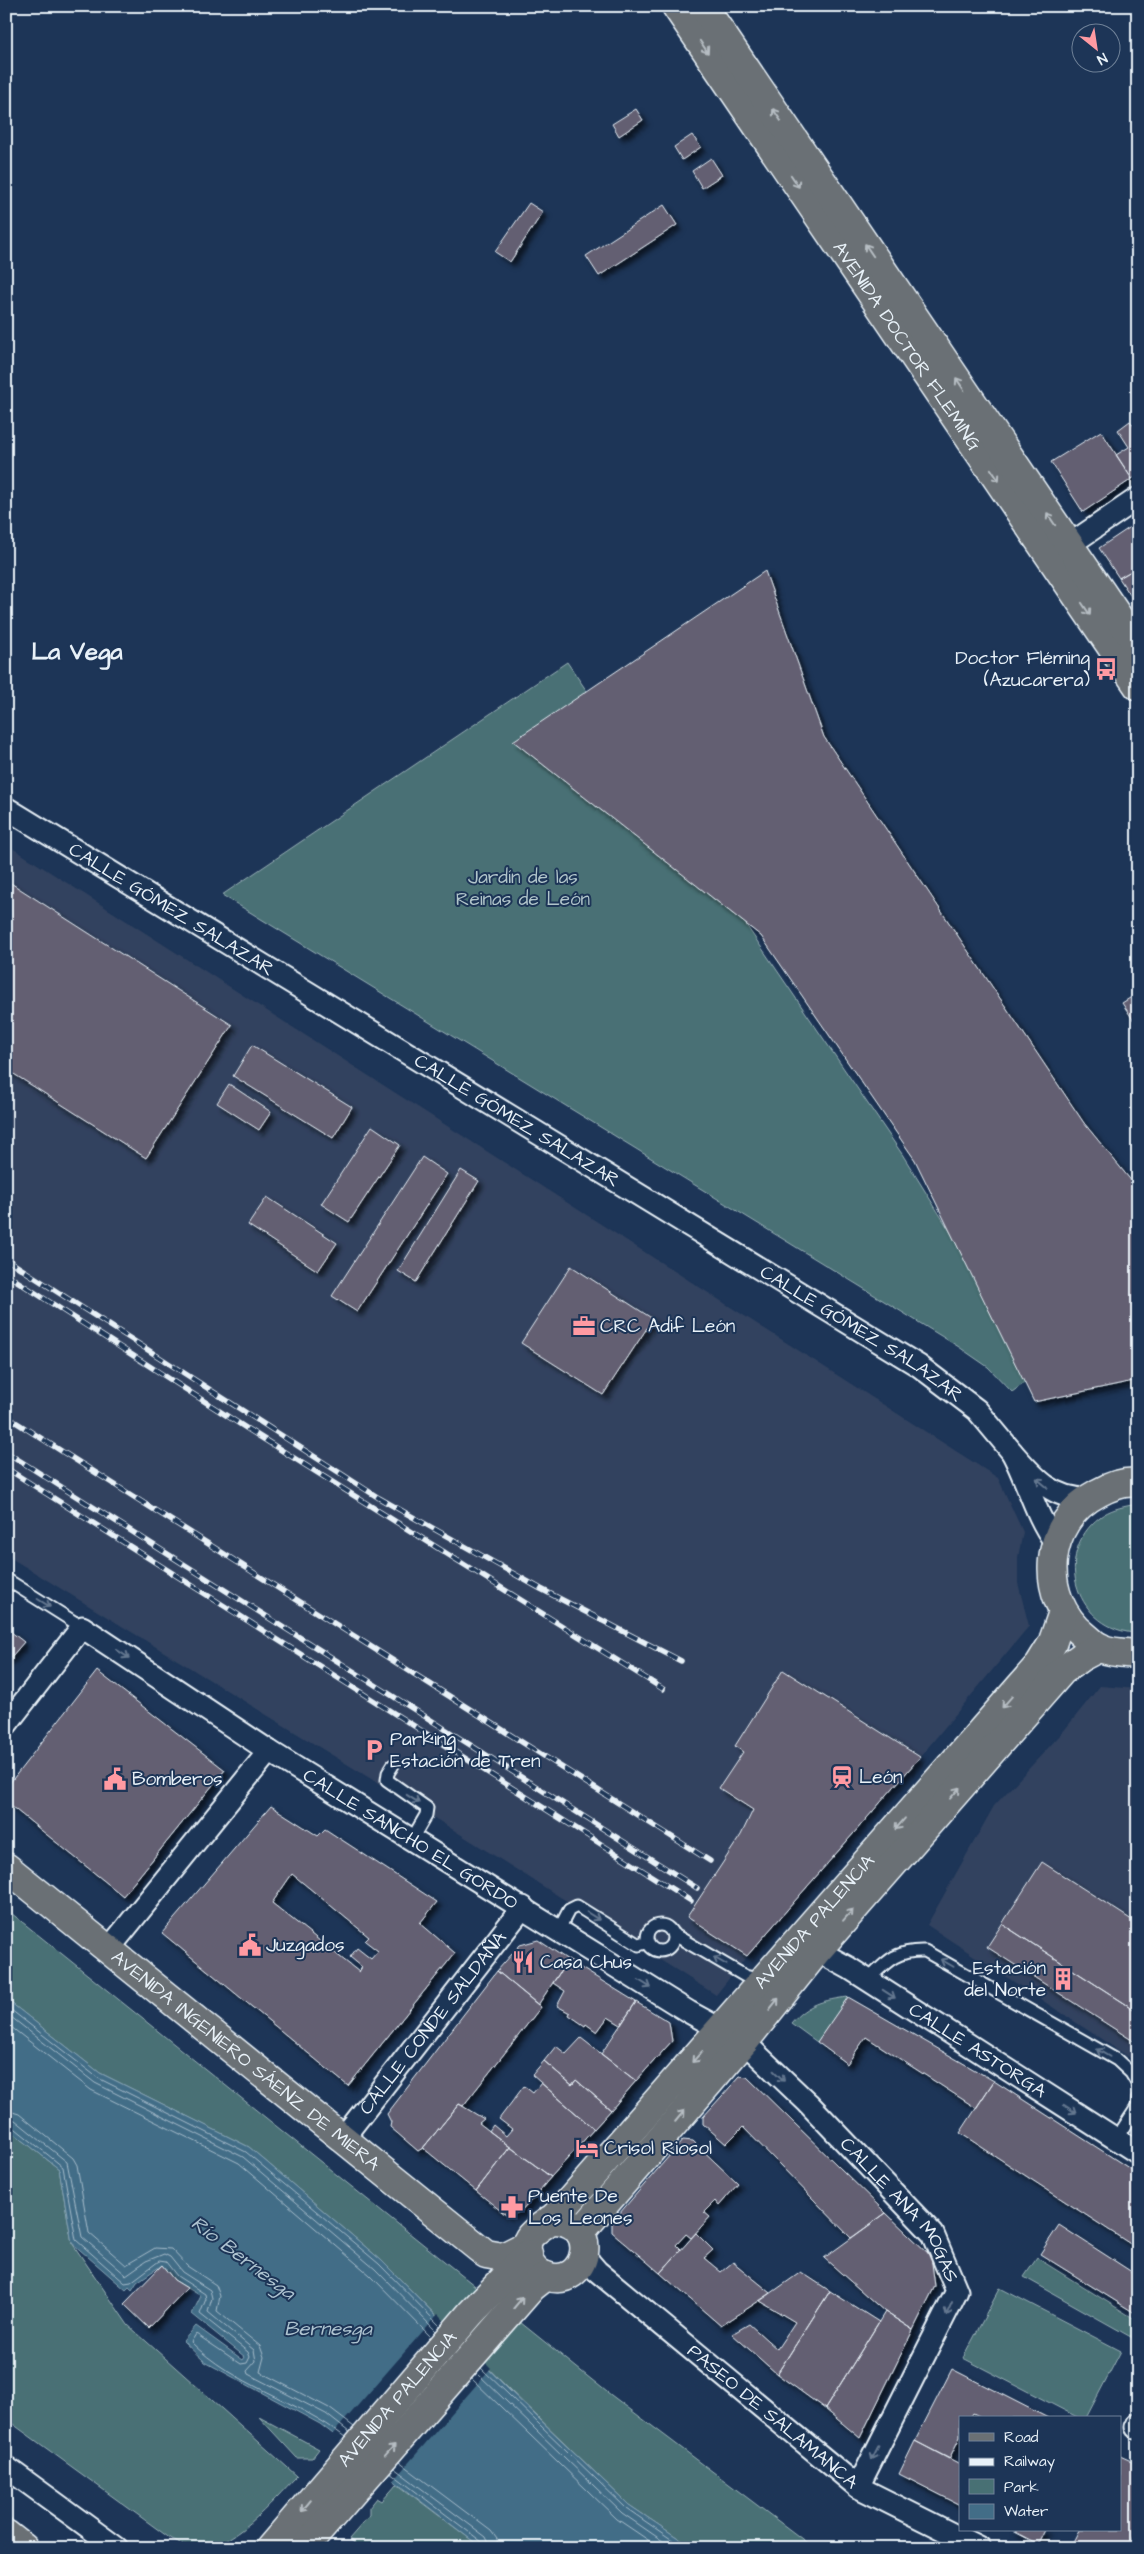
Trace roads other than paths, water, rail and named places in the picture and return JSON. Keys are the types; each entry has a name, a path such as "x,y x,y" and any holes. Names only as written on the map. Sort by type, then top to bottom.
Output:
{"main road":[{"name":"AVENIDA DOCTOR FLEMING","path":"676,6 1138,686"},
{"name":"AVENIDA DOCTOR FLEMING","path":"711,9 1138,646"},
{"path":"1138,1483 1109,1487 1087,1498 1063,1526 1055,1542 1051,1566 1054,1590 1063,1612 1076,1629 1100,1647 1138,1654"},
{"name":"AVENIDA PALENCIA","path":"808,1946 1039,1665 1052,1644 1063,1612"},
{"name":"AVENIDA PALENCIA","path":"304,2548 494,2333 532,2287 546,2276 555,2278 573,2272 582,2245 732,2036 764,1981 808,1946 1062,1671 1081,1657 1100,1647"},
{"name":"AVENIDA INGENIERO SÁENZ DE MIERA","path":"6,1866 486,2254"},
{"path":"732,2036 808,1946"},
{"name":"AVENIDA PALENCIA","path":"270,2548 527,2250 535,2229 550,2220 732,2036"},
{"path":"550,2220 567,2222 582,2245"},
{"path":"480,2304 486,2254 503,2256 527,2250 534,2267 546,2276"},
{"path":"6,2534 24,2548"}],"street":[{"path":"1069,545 1138,498"},
{"name":"CALLE GÓMEZ SALAZAR","path":"6,808 919,1366 977,1410 1033,1475 1052,1491 1066,1496 1087,1498"},
{"name":"CALLE GÓMEZ SALAZAR","path":"1012,1452 1025,1476 1044,1527 1055,1542"},
{"path":"6,1725 82,1627"},
{"name":"CALLE SANCHO EL GORDO","path":"82,1627 269,1751 732,2036"},
{"path":"108,1950 269,1751"},
{"name":"CALLE CONDE SALDAÑA","path":"343,2138 523,1907"},
{"name":"CALLE ASTORGA","path":"808,1946 868,1980 1138,2153"},
{"name":"CALLE ANA MOGAS","path":"732,2036 808,2103 933,2234 957,2290 858,2487"},
{"name":"PASEO DE SALAMANCA","path":"582,2245 597,2270 858,2487 980,2548"},
{"path":"6,2467 117,2548"}],"lane":[{"path":"6,1579 82,1627"},
{"path":"393,1765 388,1773 387,1780 427,1808 426,1815 412,1840"},
{"path":"559,1929 569,1910 577,1906 638,1945 648,1942"},
{"path":"648,1942 649,1930 656,1925 668,1927 673,1934 745,1976 764,1981"},
{"path":"648,1942 658,1951 666,1949 672,1943 673,1934"},
{"path":"868,1980 898,1954 910,1950 925,1950 1117,2060 1130,2073 1138,2085"},
{"path":"1116,2139 1137,2107 1138,2098"}],"water":[{"name":"Bernesga","path":"6,1999 100,2073 249,2147 382,2261 510,2391 629,2505 693,2548 482,2548 320,2424 205,2362 183,2341 196,2326 243,2360 245,2357 192,2314 201,2296 174,2280 162,2265 137,2282 132,2290 129,2287 126,2290 72,2243 59,2169 6,2127"}],"railway":[{"path":"6,1259 379,1498 541,1589 681,1661"},
{"path":"6,1274 246,1428 663,1689"},
{"path":"6,1416 710,1861"},
{"path":"6,1452 697,1888"},
{"path":"6,1468 691,1901"}],"place":[{"name":"Doctor Fléming (Azucarera)","path":"1106,669"},
{"name":"CRC Adif León","path":"584,1326"},
{"name":"Parking Estación de Tren","path":"374,1750"},
{"name":"León","path":"842,1777"},
{"name":"Bomberos","path":"115,1779"},
{"name":"Juzgados","path":"250,1945"},
{"name":"Casa Chus","path":"523,1962"},
{"name":"Estación del Norte","path":"1063,1979"},
{"name":"Crisol Riosol","path":"587,2148"},
{"name":"Puente De Los Leones","path":"512,2207"}],"district":[{"name":"La Vega","path":"77,652"}],"park label":[{"name":"Jardín de las Reinas de León","path":"523,888"}],"water label":[{"name":"Río Bernesga","path":"243,2258"}]}
